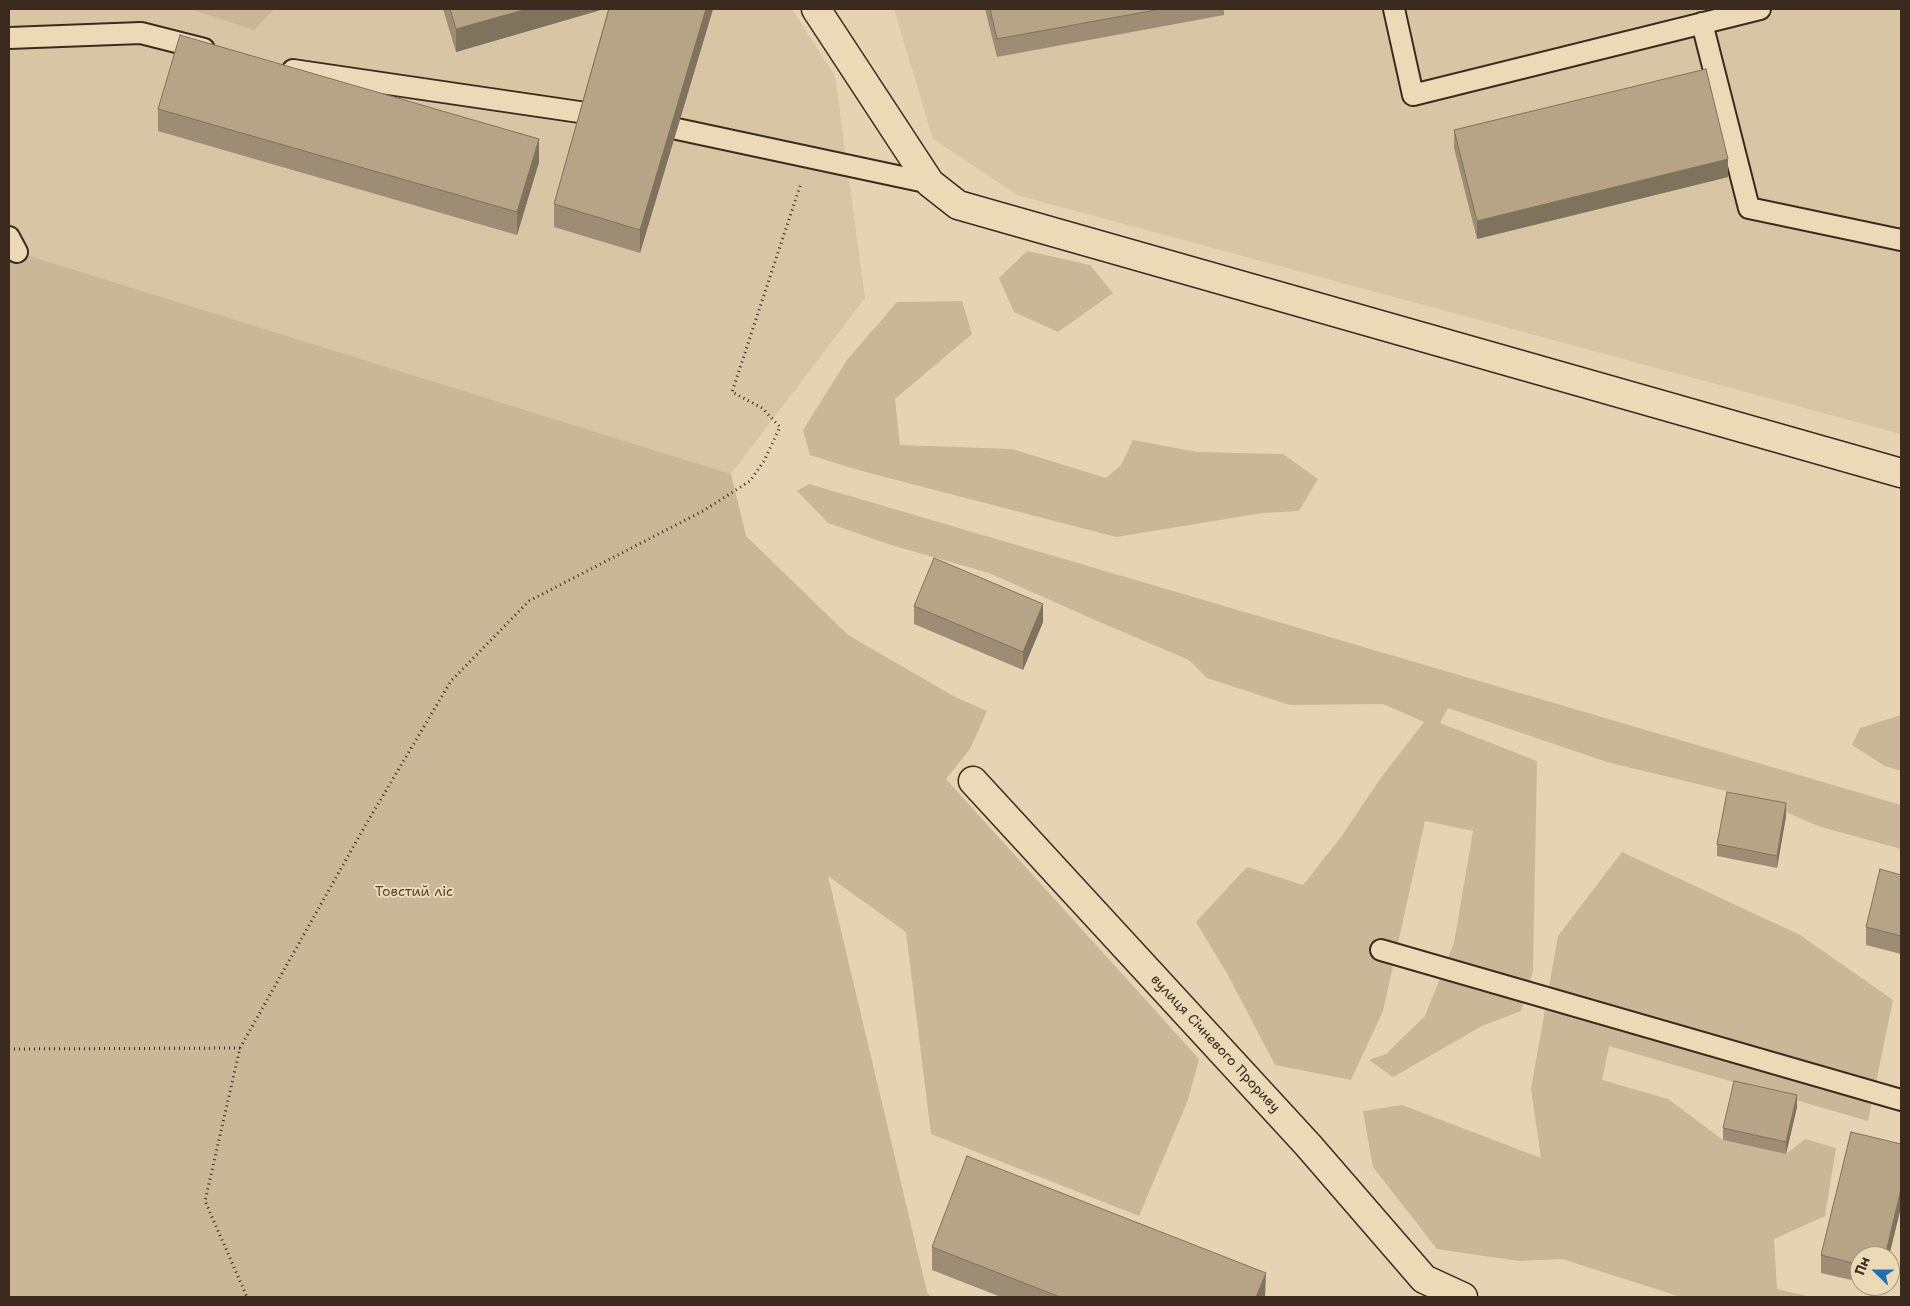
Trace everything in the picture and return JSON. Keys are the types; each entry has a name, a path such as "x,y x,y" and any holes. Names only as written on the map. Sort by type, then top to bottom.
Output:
{"street":[{"path":"816,9 930,183 958,205 1901,473"},
{"name":"вулиця Січневого Прориву","path":"973,781 1308,1145 1424,1279 1463,1297"}],"lane":[{"path":"1394,9 1413,95 1760,9"},
{"path":"1702,23 1749,208 1901,240"},
{"path":"9,38 141,33 224,53"},
{"path":"279,67 307,74 441,91 586,113"},
{"path":"677,129 930,183"},
{"path":"1381,950 1901,1100"}],"path":[{"path":"247,1297 205,1201 240,1048 365,826 451,681 529,601 703,511 750,481 764,461 780,427 762,408 732,392 809,157"},
{"path":"9,1049 240,1048"}],"shaded area":[{"path":"9,9 792,9 835,76 865,298 731,474 17,252 9,245"},
{"path":"894,9 1901,9 1901,434 1017,195 933,139"}],"green space":[{"path":"190,9 274,9 254,30"},
{"name":"Товстий ліс","path":"9,245 17,252 731,474 746,536 848,635 955,697 987,711 970,749 946,779 1199,1059 1188,1100 1139,1216 931,1134 906,932 828,876 927,1292 931,1297 9,1297"},
{"path":"1027,251 1090,265 1113,293 1058,332 1014,312 999,278"},
{"path":"962,301 972,334 895,399 900,445 1012,449 1106,478 1121,465 1133,440 1197,452 1283,454 1318,479 1299,511 1262,513 1116,537 858,470 810,455 803,430 847,360 897,302"},
{"path":"809,484 1901,805 1901,849 1818,826 1751,797 1607,762 1448,708 1440,723 1537,761 1533,971 1521,1011 1482,1026 1393,1077 1369,1060 1386,1054 1425,1016 1454,943 1473,831 1425,821 1383,1011 1351,1080 1275,1065 1228,975 1196,922 1247,867 1303,885 1341,837 1380,779 1424,722 1383,704 1290,705 1207,678 1189,660 989,573 891,545 828,523 797,491"},
{"path":"1901,715 1901,771 1885,766 1852,745 1860,728"},
{"path":"1622,852 1800,935 1893,1000 1868,1121 1609,1046 1602,1080 1668,1099 1723,1140 1786,1154 1805,1139 1836,1148 1825,1216 1774,1239 1777,1289 1811,1297 1681,1297 1562,1259 1519,1261 1437,1249 1373,1167 1363,1111 1402,1105 1541,1158 1531,1089 1558,936"}],"building":[{"path":"450,9 527,9 456,29"},
{"path":"609,9 706,9 640,230 554,204"},
{"path":"990,9 1161,9 997,39"},
{"path":"180,35 539,139 517,212 158,109"},
{"path":"1706,69 1728,159 1477,221 1454,130"},
{"path":"934,558 1043,604 1023,652 914,606"},
{"path":"1727,792 1786,803 1777,856 1717,844"},
{"path":"1880,869 1901,875 1901,936 1866,927"},
{"path":"1734,1081 1797,1095 1786,1142 1723,1128"},
{"path":"1851,1132 1901,1144 1901,1189 1887,1246 1850,1246 1850,1262 1821,1255"},
{"path":"967,1156 1266,1273 1256,1297 1060,1297 932,1247"}]}
